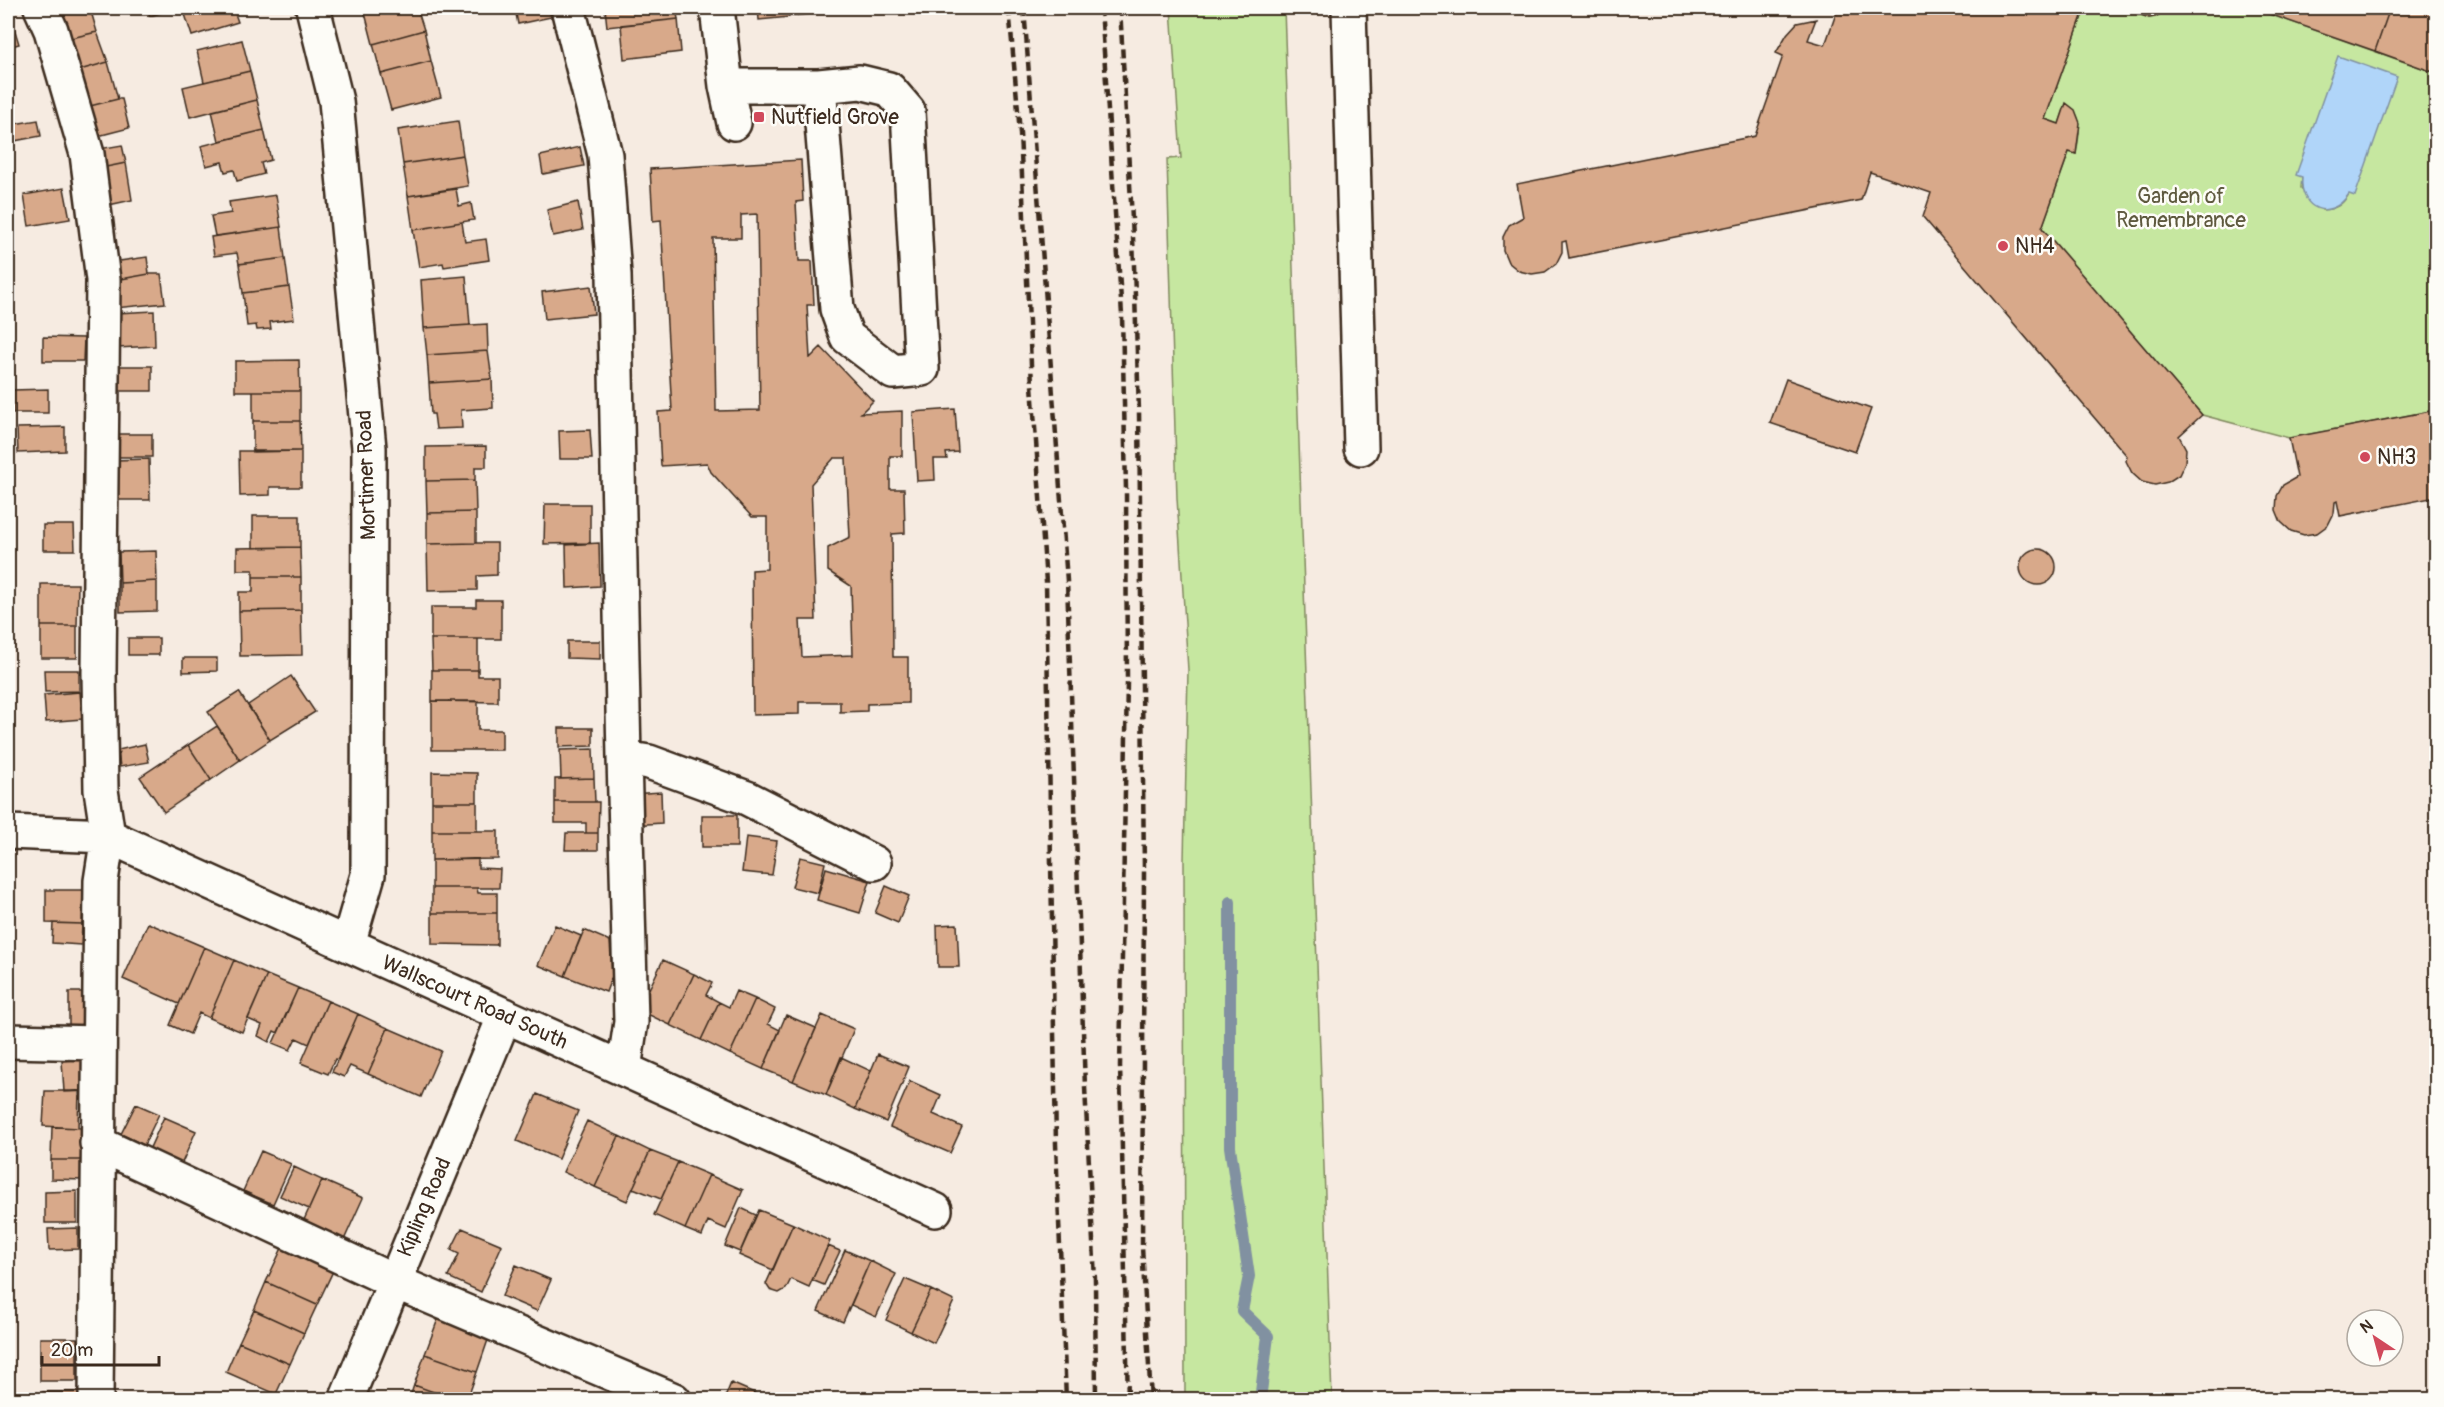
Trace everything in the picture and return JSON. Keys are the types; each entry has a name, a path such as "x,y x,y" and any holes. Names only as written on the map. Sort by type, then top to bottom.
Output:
{"street":[{"path":"41,8 51,30 87,154 103,280 99,673 101,790 108,836 101,880 96,1400"},
{"name":"Mortimer Road","path":"313,8 336,101 369,448 368,875 348,944"},
{"path":"568,8 605,155 614,274 631,1022 624,1069"},
{"path":"717,8 726,86 734,123"},
{"path":"1349,8 1361,448"},
{"path":"726,86 819,86 860,82 889,89 908,111 922,369 893,372 847,337 837,309 819,86"},
{"path":"624,758 649,762 747,798 874,863"},
{"name":"Wallscourt Road South","path":"8,832 108,836 934,1210"},
{"name":"Kipling Road","path":"345,1400 505,1015"},
{"path":"8,1041 99,1043"},
{"path":"97,1143 393,1281 674,1400"}],"green space":[{"path":"1171,8 1284,8 1332,1399 1185,1399 1184,861 1188,670 1177,498 1167,159 1181,158"},
{"name":"Garden of Remembrance","path":"2085,8 2125,8 2149,18 2170,8 2252,8 2436,73 2436,410 2289,438 2202,415 2042,228 2069,152 2076,154 2079,133 2076,114 2066,104 2059,124 2045,119","holes":["2302,177 2349,194 2338,206 2322,210 2301,188"]}],"water":[{"path":"2338,56 2397,77 2355,196 2349,194 2341,203 2325,210 2317,208 2305,198 2302,177 2296,175"}],"building":[{"path":"8,8 19,44 8,47"},
{"path":"56,8 90,8 97,32 67,39"},
{"path":"147,8 177,8 150,16"},
{"path":"183,8 233,8 238,22 192,36"},
{"path":"385,8 417,8 424,30 373,44 365,13"},
{"path":"548,8 551,17 518,24 515,9"},
{"path":"605,8 676,8 678,19 607,27"},
{"path":"758,8 788,8 789,17 759,20"},
{"path":"791,8 809,8 810,14 792,16"},
{"name":"NH4","path":"1838,8 2085,8 2045,119 2059,124 2066,103 2075,110 2080,123 2076,154 2069,152 2042,228 2202,415 2179,436 2186,449 2185,462 2179,475 2168,482 2155,485 2142,482 2132,473 2126,461 2127,456 1923,217 1931,193 1870,172 1861,200 1569,258 1566,241 1562,242 1562,252 1556,264 1545,272 1532,274 1519,271 1508,262 1503,250 1503,237 1509,225 1523,217 1517,184 1755,136 1783,56 1776,53 1787,34 1797,23 1816,19 1808,40 1825,45"},
{"path":"2125,8 2170,8 2149,18"},
{"path":"2252,8 2390,8 2375,51"},
{"path":"2390,8 2436,8 2436,73 2375,51"},
{"path":"678,19 681,52 624,59 621,25"},
{"path":"424,30 431,61 381,74 373,44"},
{"path":"97,32 108,62 76,71 67,39"},
{"path":"242,40 250,71 204,82 197,51"},
{"path":"431,61 441,97 391,110 381,74"},
{"path":"108,62 118,99 82,108 76,71"},
{"path":"250,71 257,100 190,117 183,87"},
{"path":"122,99 129,128 90,138 82,108"},
{"path":"257,100 264,130 219,141 212,111"},
{"path":"38,120 41,136 9,142 8,125"},
{"path":"458,121 463,155 403,164 398,130"},
{"path":"264,130 271,160 261,163 264,174 237,181 234,170 225,172 222,162 206,166 201,146"},
{"path":"122,145 126,163 96,169 93,150"},
{"path":"580,147 584,166 543,174 540,156"},
{"path":"463,155 468,186 408,196 403,164"},
{"path":"801,160 803,201 796,202 799,261 812,261 814,305 807,305 810,358 821,347 873,401 861,413 902,411 902,456 890,456 890,489 904,489 905,533 892,534 893,657 908,657 908,703 867,704 867,711 840,712 840,702 799,702 799,714 753,715 752,570 767,569 767,517 752,517 711,472 707,463 661,466 658,412 672,411 661,220 653,221 650,169","holes":["757,214 760,410 716,411 713,238 741,238 741,215","834,458 846,458 850,537 828,548 828,571 851,586 853,655 802,657 800,620 816,620 811,484"]},
{"path":"126,163 132,200 104,206 96,169"},
{"path":"64,188 70,219 29,226 24,195"},
{"path":"456,189 459,206 471,203 474,220 413,230 408,196"},
{"path":"276,195 281,227 215,236 211,216 231,213 229,202"},
{"path":"578,202 583,230 553,236 547,210"},
{"path":"462,222 465,242 486,239 489,260 444,267 443,263 419,267 413,230"},
{"path":"281,227 285,258 239,264 237,253 214,256 211,237"},
{"path":"147,257 149,274 116,280 113,262"},
{"path":"285,258 289,287 243,293 239,264"},
{"path":"161,274 165,303 115,308 116,280"},
{"path":"466,276 470,325 424,328 421,280"},
{"path":"591,286 594,314 545,319 542,292"},
{"path":"289,287 294,319 270,322 271,329 257,330 256,325 247,326 243,293"},
{"path":"154,311 155,346 117,348 116,313"},
{"path":"487,324 488,351 427,355 424,328"},
{"path":"43,337 84,338 83,361 43,361"},
{"path":"488,351 492,379 429,383 427,355"},
{"path":"299,360 300,391 235,391 235,361"},
{"path":"115,366 152,366 152,391 115,391"},
{"path":"492,379 493,408 461,410 462,428 436,429 434,414 431,414 429,383"},
{"path":"1786,379 1871,409 1855,452 1770,423"},
{"path":"48,389 48,413 13,413 13,390"},
{"path":"253,391 300,391 300,421 253,421"},
{"path":"955,409 958,452 946,453 947,459 934,459 935,480 917,481 913,412"},
{"name":"NH3","path":"2436,410 2436,497 2340,516 2337,501 2328,525 2317,533 2304,535 2291,531 2281,522 2276,510 2277,496 2283,485 2297,477 2289,438"},
{"path":"253,421 300,421 301,451 253,452"},
{"path":"65,427 65,451 18,453 17,428"},
{"path":"590,430 592,459 560,459 559,431"},
{"path":"114,434 152,434 152,457 114,457"},
{"path":"486,446 486,467 475,467 475,480 426,481 426,447"},
{"path":"239,451 301,451 301,487 270,487 270,495 240,496"},
{"path":"149,459 150,500 114,500 114,460"},
{"path":"475,480 476,512 427,513 426,481"},
{"path":"545,504 590,504 590,543 544,544"},
{"path":"476,512 476,543 427,544 427,513"},
{"path":"253,516 300,516 300,547 253,548"},
{"path":"43,525 74,525 75,550 43,550"},
{"path":"497,543 497,575 477,576 477,590 428,591 427,544"},
{"path":"599,543 600,586 567,588 566,545"},
{"path":"300,547 301,577 253,577 253,570 237,570 237,548"},
{"path":"2038,549 2051,554 2056,567 2051,580 2038,585 2025,580 2020,567 2025,554"},
{"path":"156,551 157,581 120,583 119,552"},
{"path":"253,577 301,577 301,610 239,611 239,592 253,592"},
{"path":"157,581 157,611 120,612 120,583"},
{"path":"41,584 78,584 77,626 41,626"},
{"path":"476,600 501,600 501,639 431,639 431,607 476,607"},
{"path":"301,610 302,655 240,656 239,611"},
{"path":"41,626 77,626 77,658 41,658"},
{"path":"128,638 159,638 159,655 128,655"},
{"path":"431,639 478,639 478,670 432,670"},
{"path":"567,641 600,641 600,659 567,658"},
{"path":"183,658 217,658 217,671 183,672"},
{"path":"44,670 79,670 79,691 45,692"},
{"path":"432,670 478,670 478,676 498,676 498,702 432,701"},
{"path":"291,676 315,712 270,740 248,705"},
{"path":"80,692 82,719 46,722 44,695"},
{"path":"239,692 270,740 240,760 208,712"},
{"path":"432,701 478,701 478,730 502,730 502,750 432,750"},
{"path":"217,726 240,760 211,780 188,745"},
{"path":"559,728 593,728 593,746 559,747"},
{"path":"145,744 149,762 120,767 118,750"},
{"path":"188,745 211,780 164,812 140,777"},
{"path":"593,749 594,778 561,779 560,750"},
{"path":"432,772 477,773 477,802 432,802"},
{"path":"594,778 595,802 555,802 555,779"},
{"path":"661,792 662,823 633,825 631,794"},
{"path":"432,802 477,802 477,831 432,831"},
{"path":"555,802 599,802 598,833 586,833 586,823 555,823"},
{"path":"702,815 737,815 737,847 702,847"},
{"path":"432,831 498,831 498,859 432,860"},
{"path":"566,833 598,833 598,850 565,850"},
{"path":"746,837 777,841 772,875 742,872"},
{"path":"800,857 825,863 818,893 792,887"},
{"path":"478,859 478,868 500,869 499,888 432,888 432,860"},
{"path":"826,868 870,881 860,913 817,900"},
{"path":"886,886 909,896 898,923 875,913"},
{"path":"432,888 477,888 478,893 497,893 497,913 432,913"},
{"path":"46,890 83,890 82,924 46,923"},
{"path":"432,913 497,913 497,945 432,944"},
{"path":"53,923 82,924 81,945 52,943"},
{"path":"148,923 204,947 179,1004 123,979"},
{"path":"957,924 959,967 938,967 937,925"},
{"path":"555,925 581,936 565,976 538,965"},
{"path":"584,930 610,941 612,976 606,992 565,976"},
{"path":"204,947 234,960 209,1018 199,1013 190,1034 170,1025"},
{"path":"234,960 267,975 242,1032 209,1018"},
{"path":"663,960 694,974 670,1025 639,1010"},
{"path":"694,974 712,983 706,995 719,1002 701,1040 670,1025"},
{"path":"267,975 298,988 278,1033 274,1031 269,1042 258,1036 262,1025 248,1019"},
{"path":"298,988 328,1001 309,1044 296,1038 290,1050 273,1043"},
{"path":"736,991 755,999 730,1054 701,1040 719,1002 729,1007"},
{"path":"69,992 88,992 88,1026 69,1027"},
{"path":"755,999 775,1009 768,1024 780,1030 763,1069 730,1054"},
{"path":"328,1001 358,1014 338,1060 335,1059 328,1074 301,1063"},
{"path":"358,1014 388,1028 368,1074 350,1066 344,1077 332,1072"},
{"path":"786,1015 816,1028 793,1081 763,1069"},
{"path":"822,1015 854,1029 826,1095 793,1081"},
{"path":"388,1028 441,1051 421,1097 368,1074"},
{"path":"878,1054 909,1067 886,1122 855,1109"},
{"path":"841,1057 871,1071 855,1109 826,1095"},
{"path":"88,1059 90,1091 64,1092 62,1061"},
{"path":"910,1081 941,1095 933,1114 962,1127 950,1153 890,1127"},
{"path":"45,1091 79,1091 78,1128 43,1126"},
{"path":"537,1094 578,1111 558,1159 517,1141"},
{"path":"136,1104 159,1114 144,1145 121,1134"},
{"path":"164,1117 196,1131 181,1165 149,1150"},
{"path":"587,1121 619,1136 595,1187 563,1172"},
{"path":"52,1127 85,1128 85,1160 51,1160"},
{"path":"619,1136 650,1151 627,1201 595,1187"},
{"path":"261,1151 291,1164 273,1204 243,1191"},
{"path":"650,1151 678,1162 661,1199 633,1188"},
{"path":"51,1160 85,1160 84,1180 51,1179"},
{"path":"678,1162 709,1175 685,1229 654,1215"},
{"path":"294,1167 322,1180 309,1209 280,1196"},
{"path":"709,1175 743,1190 726,1229 708,1221 702,1236 685,1229"},
{"path":"322,1180 363,1198 344,1240 303,1222"},
{"path":"77,1191 77,1223 45,1223 45,1192"},
{"path":"741,1208 756,1215 740,1252 725,1246"},
{"path":"759,1210 793,1224 773,1270 739,1255"},
{"path":"793,1224 830,1241 809,1287 791,1279 786,1289 779,1293 770,1290 766,1284"},
{"path":"78,1228 78,1249 49,1250 48,1229"},
{"path":"462,1228 502,1245 481,1292 448,1277 459,1254 451,1250"},
{"path":"828,1246 840,1251 824,1285 812,1280"},
{"path":"282,1248 333,1271 317,1305 266,1282"},
{"path":"845,1250 870,1261 843,1322 818,1311"},
{"path":"870,1261 896,1274 876,1317 851,1305"},
{"path":"516,1265 551,1280 537,1311 502,1296"},
{"path":"905,1279 931,1290 911,1332 886,1320"},
{"path":"266,1282 317,1305 304,1333 254,1310"},
{"path":"931,1290 954,1301 934,1343 911,1332"},
{"path":"254,1310 304,1333 290,1364 239,1342"},
{"path":"438,1319 489,1337 477,1372 425,1354"},
{"path":"40,1338 77,1338 77,1381 40,1381"},
{"path":"239,1342 290,1364 276,1394 226,1372"},
{"path":"425,1354 477,1372 467,1400 456,1400 414,1385"},
{"path":"731,1383 759,1395 757,1400 724,1400"},
{"path":"414,1385 456,1400 409,1400"},
{"path":"43,1392 79,1392 79,1400 43,1400"}],"waterway":[{"path":"1230,902 1230,1147 1249,1276 1242,1311 1268,1336 1260,1400"}],"railway":[{"path":"1009,8 1020,133 1032,385 1046,582 1056,1144 1066,1400"},
{"path":"1024,8 1067,581 1085,1087 1095,1280 1096,1400"},
{"path":"1101,8 1122,315 1126,489 1127,681 1120,1066 1128,1400"},
{"path":"1120,8 1133,237 1139,411 1144,870 1142,1247 1151,1400"}],"place":[{"name":"Nutfield Grove","path":"759,117"},
{"name":"NH4","path":"2003,246"},
{"name":"NH3","path":"2365,457"}]}
